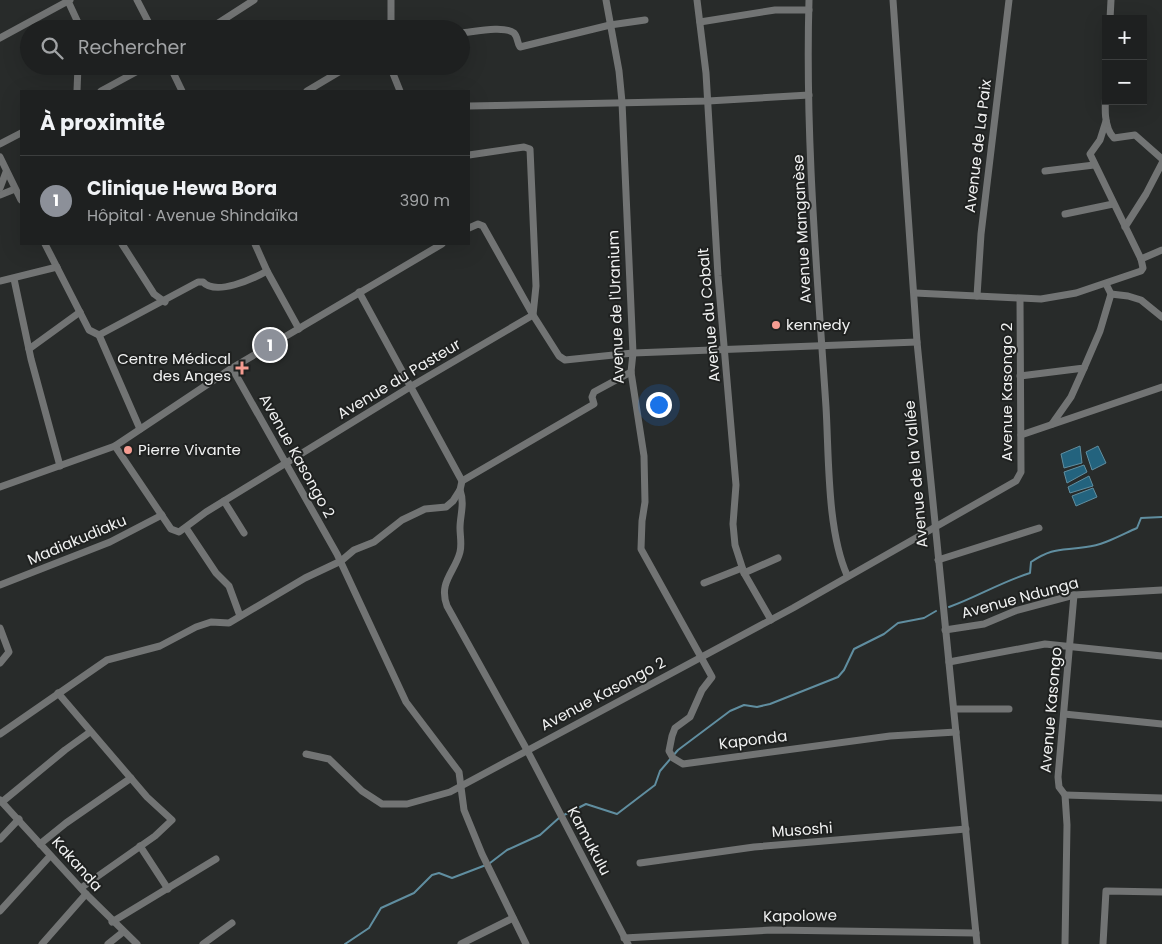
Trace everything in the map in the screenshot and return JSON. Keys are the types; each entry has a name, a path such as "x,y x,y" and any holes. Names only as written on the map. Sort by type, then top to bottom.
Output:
{"street":[{"path":"137,0 147,20"},
{"path":"223,20 254,0"},
{"path":"391,0 391,20"},
{"name":"Avenue de l'Uranium","path":"606,0 619,71 622,102 632,353 630,372 644,456 645,502 641,527 642,553 702,658"},
{"name":"Avenue du Cobalt","path":"698,0 708,101 718,276 726,350 736,485 734,534 743,570 772,620"},
{"name":"Avenue Manganèse","path":"809,0 809,95 822,345 834,517 839,552 847,575"},
{"name":"Avenue de la Vallée","path":"893,0 918,342 934,529 977,944"},
{"name":"Avenue de La Paix","path":"976,296 981,234 1009,0"},
{"path":"1110,15 1111,0"},
{"path":"34,20 69,1 77,20"},
{"path":"700,22 775,10 809,10"},
{"path":"470,32 505,30 514,33 520,47 610,25 645,20"},
{"path":"0,38 20,27"},
{"path":"77,90 78,75"},
{"path":"103,90 130,75"},
{"path":"174,75 182,90"},
{"path":"309,90 333,75"},
{"path":"394,75 400,90"},
{"path":"470,106 708,101 809,95"},
{"path":"915,293 1020,299 1076,293 1141,271 1144,268 1141,259 1090,154 1099,142 1106,121 1106,105"},
{"path":"1106,121 1114,138 1135,135 1162,159"},
{"path":"0,144 20,134"},
{"path":"470,155 524,147 530,149 536,286 533,315"},
{"path":"0,157 20,198"},
{"path":"1125,226 1142,201 1162,163"},
{"path":"1045,171 1094,165"},
{"path":"0,188 6,172"},
{"path":"0,195 15,189"},
{"path":"1065,214 1113,204"},
{"path":"471,227 478,224 483,226 533,315 563,359 632,353 918,342"},
{"path":"46,245 92,333 99,335 165,302 198,282 215,286 229,285 249,280 266,271"},
{"path":"123,245 154,294 165,302"},
{"path":"255,245 266,271 299,329"},
{"path":"0,486 115,446 232,368 440,245"},
{"path":"1141,259 1162,250"},
{"path":"0,281 57,267"},
{"path":"14,278 29,349 60,466"},
{"path":"1052,424 1071,398 1100,331 1111,294 1106,284"},
{"path":"0,734 107,660 160,646 196,627 211,622 229,622 305,578 341,560 354,550 374,542 402,520 425,509 439,509 448,506 460,490 462,481 359,292"},
{"path":"1111,294 1141,300 1162,317"},
{"name":"Avenue Kasongo 2","path":"232,368 341,560 406,702 457,769 461,787 526,750 772,620 847,575 934,529 1019,477 1021,434 1020,299"},
{"path":"29,349 80,312"},
{"name":"Avenue du Pasteur","path":"186,528 224,501 410,387 533,315"},
{"path":"99,335 140,429"},
{"path":"1020,376 1084,368"},
{"path":"462,481 594,404 592,397 594,392 630,372"},
{"path":"1021,434 1162,387"},
{"path":"115,446 174,532 179,532 186,528 216,573 229,586 240,616"},
{"name":"Kamukulu","path":"460,490 463,504 460,527 460,551 448,576 444,600 526,750 626,941"},
{"path":"224,501 244,533"},
{"name":"Madiakudiaku","path":"0,585 110,542 162,515"},
{"path":"938,560 1039,528"},
{"path":"704,583 778,558"},
{"name":"Avenue Ndunga","path":"945,630 984,624 1015,611 1074,595 1162,590"},
{"name":"Avenue Kasongo","path":"1064,944 1068,860 1065,795 1059,786 1058,776 1074,595"},
{"path":"0,628 9,652 0,663"},
{"path":"949,662 1036,645 1070,645 1162,656"},
{"name":"Kaponda","path":"702,658 711,672 710,681 702,690 690,717 673,731 669,746 673,758 683,764 890,736 956,732"},
{"path":"42,944 83,891 172,820 90,732 58,693"},
{"path":"954,710 1009,709"},
{"path":"1064,714 1162,724"},
{"path":"1,801 90,732"},
{"path":"306,754 329,759 362,791 382,804 393,805 419,802 461,787 464,810 512,918 526,944"},
{"path":"40,844 66,823 132,778"},
{"path":"1065,795 1162,798"},
{"name":"Kakanda","path":"1,801 112,922 137,944"},
{"path":"0,840 19,819"},
{"name":"Musoshi","path":"640,864 754,847 966,829"},
{"path":"140,846 168,889"},
{"path":"0,911 50,856"},
{"path":"112,922 216,859"},
{"path":"1103,944 1107,890 1162,892"},
{"path":"461,944 512,918"},
{"path":"203,944 232,923"},
{"name":"Kapolowe","path":"626,941 772,930 976,933"},
{"path":"108,944 124,932"}],"water":[{"path":"1080,446 1082,463 1064,468 1061,454"},
{"path":"1098,446 1106,463 1092,470 1086,452"},
{"path":"1084,465 1087,472 1067,483 1064,472"},
{"path":"1089,476 1093,486 1070,493 1068,487"},
{"path":"1093,488 1097,497 1076,506 1072,496"}],"waterway":[{"path":"949,607 1030,573 1031,562 1046,554 1057,550 1099,544 1137,528 1141,518 1162,517"},
{"path":"564,815 586,804 617,814 655,785 660,771 678,750 730,711 744,705 757,707 770,704 838,677 844,670 854,649 884,634 898,623 924,618 936,611"},
{"path":"490,863 507,850 540,835 560,817"},
{"path":"345,944 369,928 381,908 414,893 432,875 439,873 452,878 486,865"}],"place":[{"name":"kennedy","path":"776,325"},
{"name":"Clinique Hewa Bora","path":"270,345"},
{"name":"Centre Médical des Anges","path":"242,368"},
{"name":"Pierre Vivante","path":"128,450"}]}
